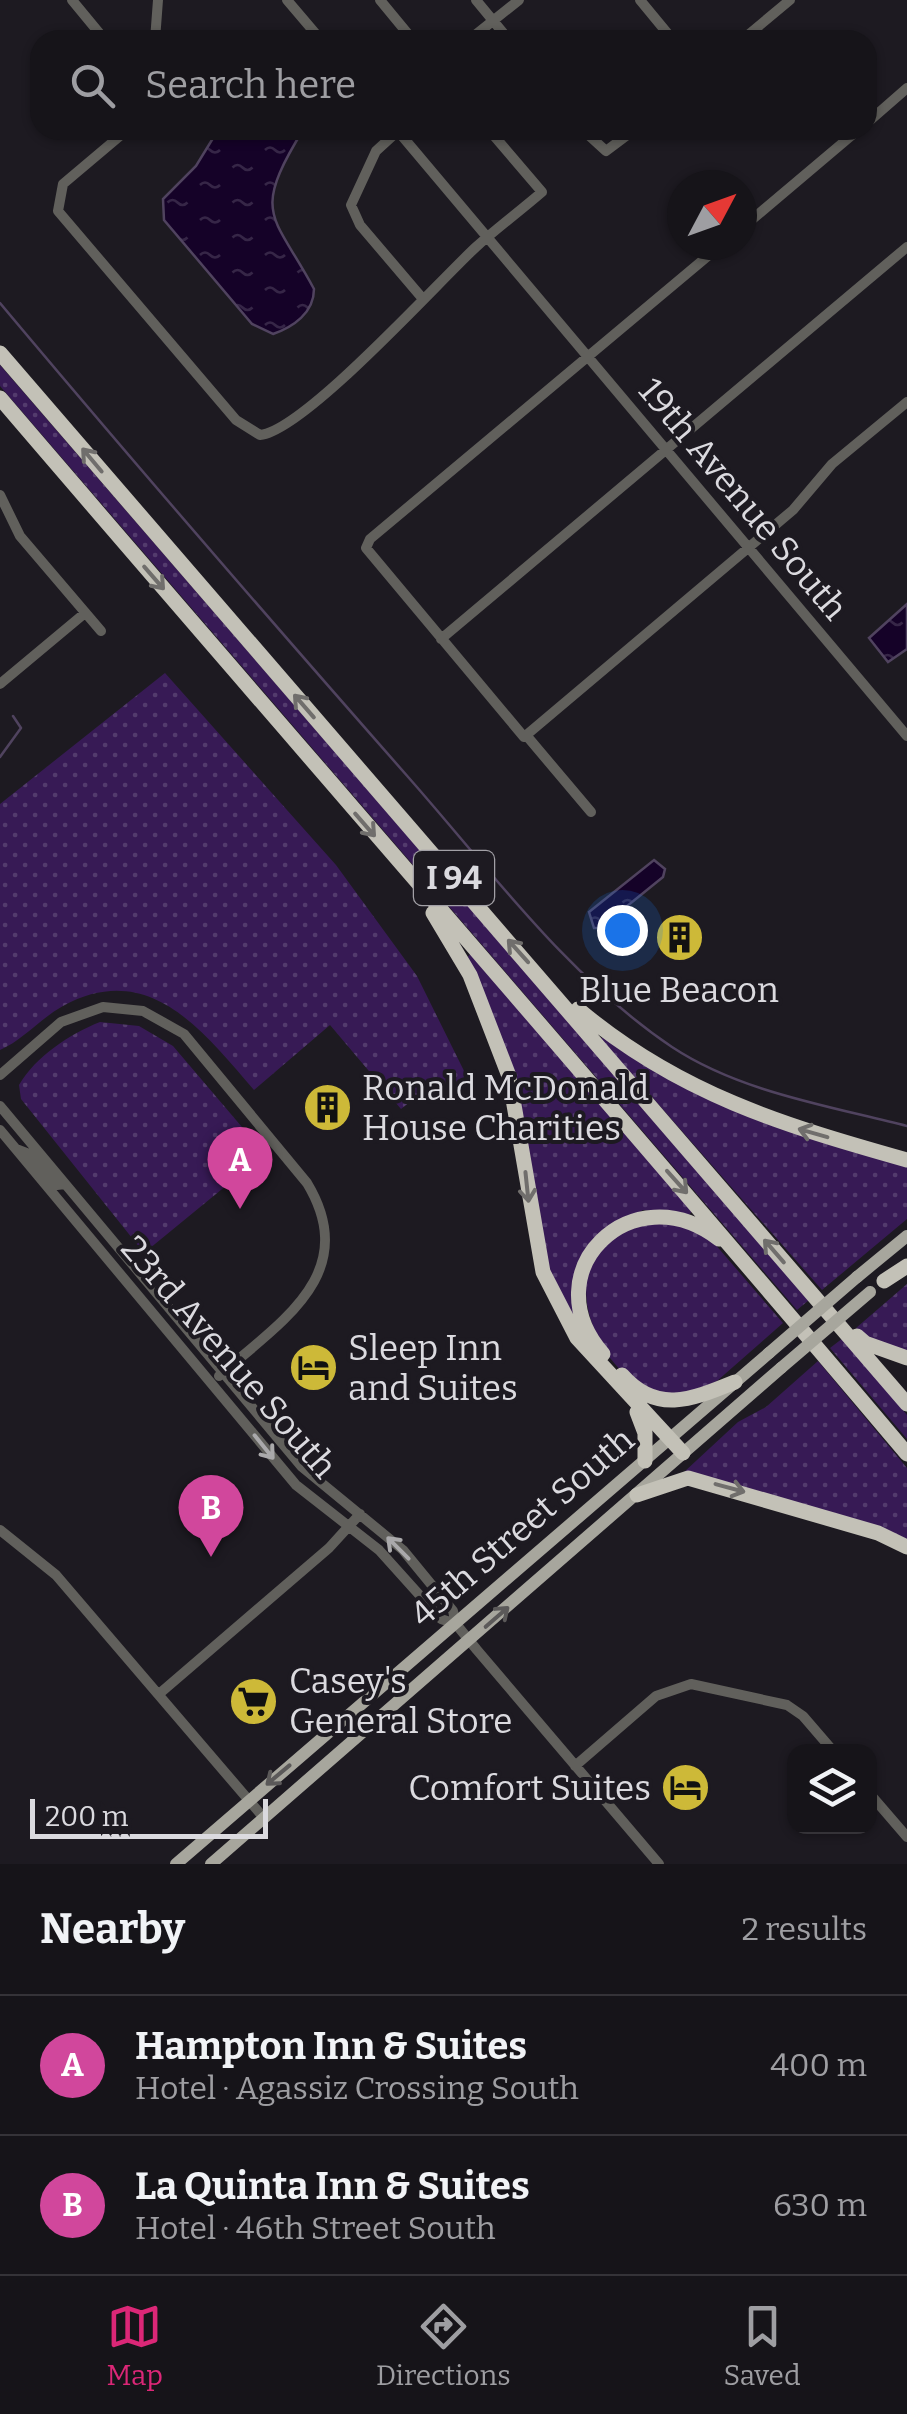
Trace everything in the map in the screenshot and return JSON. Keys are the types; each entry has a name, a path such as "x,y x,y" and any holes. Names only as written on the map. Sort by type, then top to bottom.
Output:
{"highway":[{"path":"0,343 61,423"},
{"name":"I 94","path":"0,353 907,1404"},
{"name":"I 94","path":"0,398 406,872 752,1267 907,1454"},
{"path":"406,872 470,975 509,1076 543,1272 576,1338 683,1453"},
{"path":"546,982 656,1067 714,1098 781,1124 907,1160"},
{"path":"735,1382 678,1403 640,1392 590,1336 581,1315 581,1276 588,1257 612,1231 631,1221 664,1214 696,1224 752,1267"},
{"path":"884,1281 907,1264"},
{"path":"804,1285 864,1343 907,1358"},
{"path":"631,1399 645,1433 644,1461"},
{"path":"637,1494 688,1478 878,1533 907,1547"}],"main road":[{"name":"45th Street South","path":"176,1864 907,1236"},
{"name":"45th Street South","path":"211,1864 884,1281"}],"street":[{"path":"72,0 97,30"},
{"path":"156,30 158,0"},
{"path":"287,0 312,30"},
{"path":"380,0 405,30"},
{"path":"476,0 500,30"},
{"path":"480,30 518,0"},
{"path":"640,0 665,30"},
{"path":"754,30 790,0"},
{"path":"877,114 907,88"},
{"path":"115,140 63,184 58,211 248,431 260,435 280,429 542,192 498,140"},
{"path":"388,140 376,152 351,206 360,225 423,299"},
{"name":"19th Avenue South","path":"406,140 907,736"},
{"path":"593,140 606,151 621,140"},
{"path":"757,215 846,140"},
{"path":"442,639 907,247"},
{"path":"591,812 366,548 370,539 704,260"},
{"path":"525,736 793,510 832,464 907,402"},
{"path":"0,494 20,536 100,631"},
{"path":"0,684 86,613"},
{"path":"0,1076 61,1022 103,1007 144,1011 184,1034 307,1183 320,1203 326,1241 314,1286 282,1323 211,1384"},
{"name":"23rd Avenue South","path":"0,1106 302,1467 403,1550 453,1611 456,1624 659,1864"},
{"name":"23rd Avenue South","path":"0,1130 296,1485 379,1550 441,1619 456,1624"},
{"name":"23rd Avenue South","path":"15,1148 29,1154 57,1185 65,1184"},
{"name":"23rd Avenue South","path":"56,1197 68,1194 90,1221 98,1224"},
{"path":"159,1694 360,1514"},
{"path":"0,1530 49,1567 264,1818"},
{"path":"575,1766 656,1696 691,1684 787,1705 804,1716 827,1744"},
{"path":"877,1802 907,1837"}],"shaded area":[{"path":"0,365 809,1300 797,1310 0,386"},
{"path":"165,673 336,865 417,976 471,1085 411,1101 401,1109 330,1025 254,1090 215,1045 172,1008 148,996 122,991 94,994 63,1006 0,1050 0,804"},
{"path":"471,953 692,1211 689,1215 643,1210 595,1240 580,1323 575,1325 547,1269 531,1175 466,959"},
{"path":"100,1022 139,1026 173,1046 265,1154 144,1253 21,1099 19,1085 44,1055"},
{"path":"605,1034 676,1081 712,1099 786,1128 907,1164 907,1219 822,1290 601,1039"},
{"path":"660,1219 708,1236 783,1323 717,1381 678,1399 641,1386 609,1356 589,1313 586,1291 589,1269 598,1249 615,1233"},
{"path":"907,1284 907,1354 870,1340 856,1328"},
{"path":"843,1338 907,1415 907,1439 830,1348"},
{"path":"818,1361 907,1468 907,1541 683,1473 738,1422 766,1407"}],"water":[{"path":"212,140 297,140 277,181 274,214 314,289 310,305 288,327 273,334 252,324 164,220 163,199 196,166"},
{"path":"907,604 907,649 888,662 869,638"},
{"path":"654,860 665,869 663,877 600,928 594,928 589,912"}],"waterway":[{"path":"0,303 501,885 599,989 672,1047 726,1076 786,1096 907,1126"},
{"path":"0,757 21,728 13,716"}],"place":[{"name":"Blue Beacon","path":"679,938"},
{"name":"Ronald McDonald House Charities","path":"327,1108"},
{"name":"Hampton Inn & Suites","path":"240,1209"},
{"name":"Sleep Inn and Suites","path":"313,1368"},
{"name":"La Quinta Inn & Suites","path":"211,1557"},
{"name":"Casey's General Store","path":"254,1701"},
{"name":"Comfort Suites","path":"686,1788"}]}
